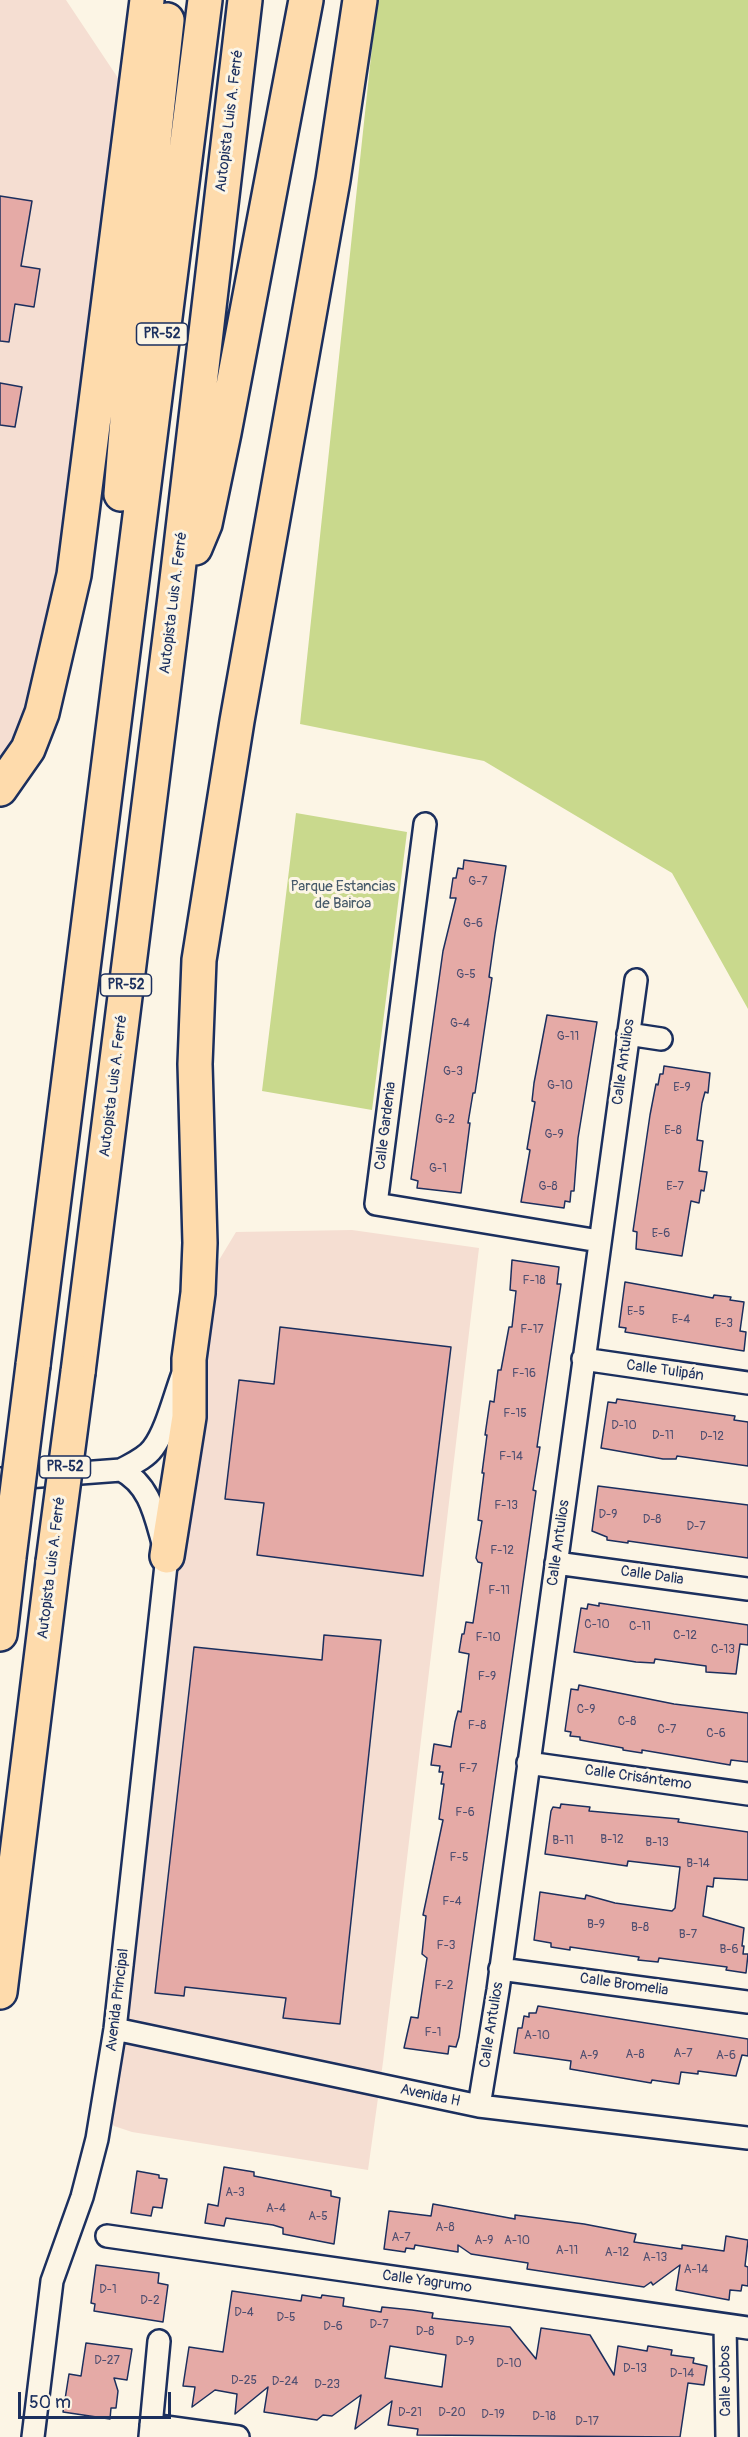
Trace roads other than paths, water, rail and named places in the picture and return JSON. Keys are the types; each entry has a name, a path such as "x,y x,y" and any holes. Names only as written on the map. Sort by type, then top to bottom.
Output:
{"highway":[{"path":"0,789 28,749 42,713 74,575 147,0"},
{"path":"120,669 113,560 169,0"},
{"name":"PR-52","path":"0,1634 205,0"},
{"name":"Autopista Luis A. Ferré","path":"0,1992 175,597 245,0"},
{"path":"175,597 205,524 306,0"},
{"path":"167,1556 189,1417 189,1359 201,1243 195,1064 200,960 237,721 333,180 360,0"}],"street":[{"name":"Calle Gardenia","path":"425,824 376,1204 599,1241"},
{"name":"Calle Antulios","path":"479,2106 500,1969 636,980"},
{"path":"627,1034 661,1039"},
{"path":"0,1479 121,1470 152,1450 189,1359"},
{"name":"Calle Tulipán","path":"583,1359 748,1383"},
{"path":"121,1470 144,1487 152,1502 167,1556"},
{"name":"Avenida Principal","path":"33,2437 52,2281 82,2197 97,2139 115,2029 167,1556"},
{"name":"Calle Dalia","path":"556,1563 748,1590"},
{"name":"Calle Crisántemo","path":"528,1763 748,1794"},
{"name":"Calle Bromelia","path":"500,1969 748,2002"},
{"name":"Avenida H","path":"115,2029 479,2106 748,2138"},
{"name":"Calle Yagrumo","path":"106,2236 748,2328"},
{"name":"Calle Jobos","path":"725,2325 727,2437"},
{"path":"159,2341 150,2431 238,2437"}],"park label":[{"name":"Parque Estancias de Bairoa","path":"343,896"}]}
